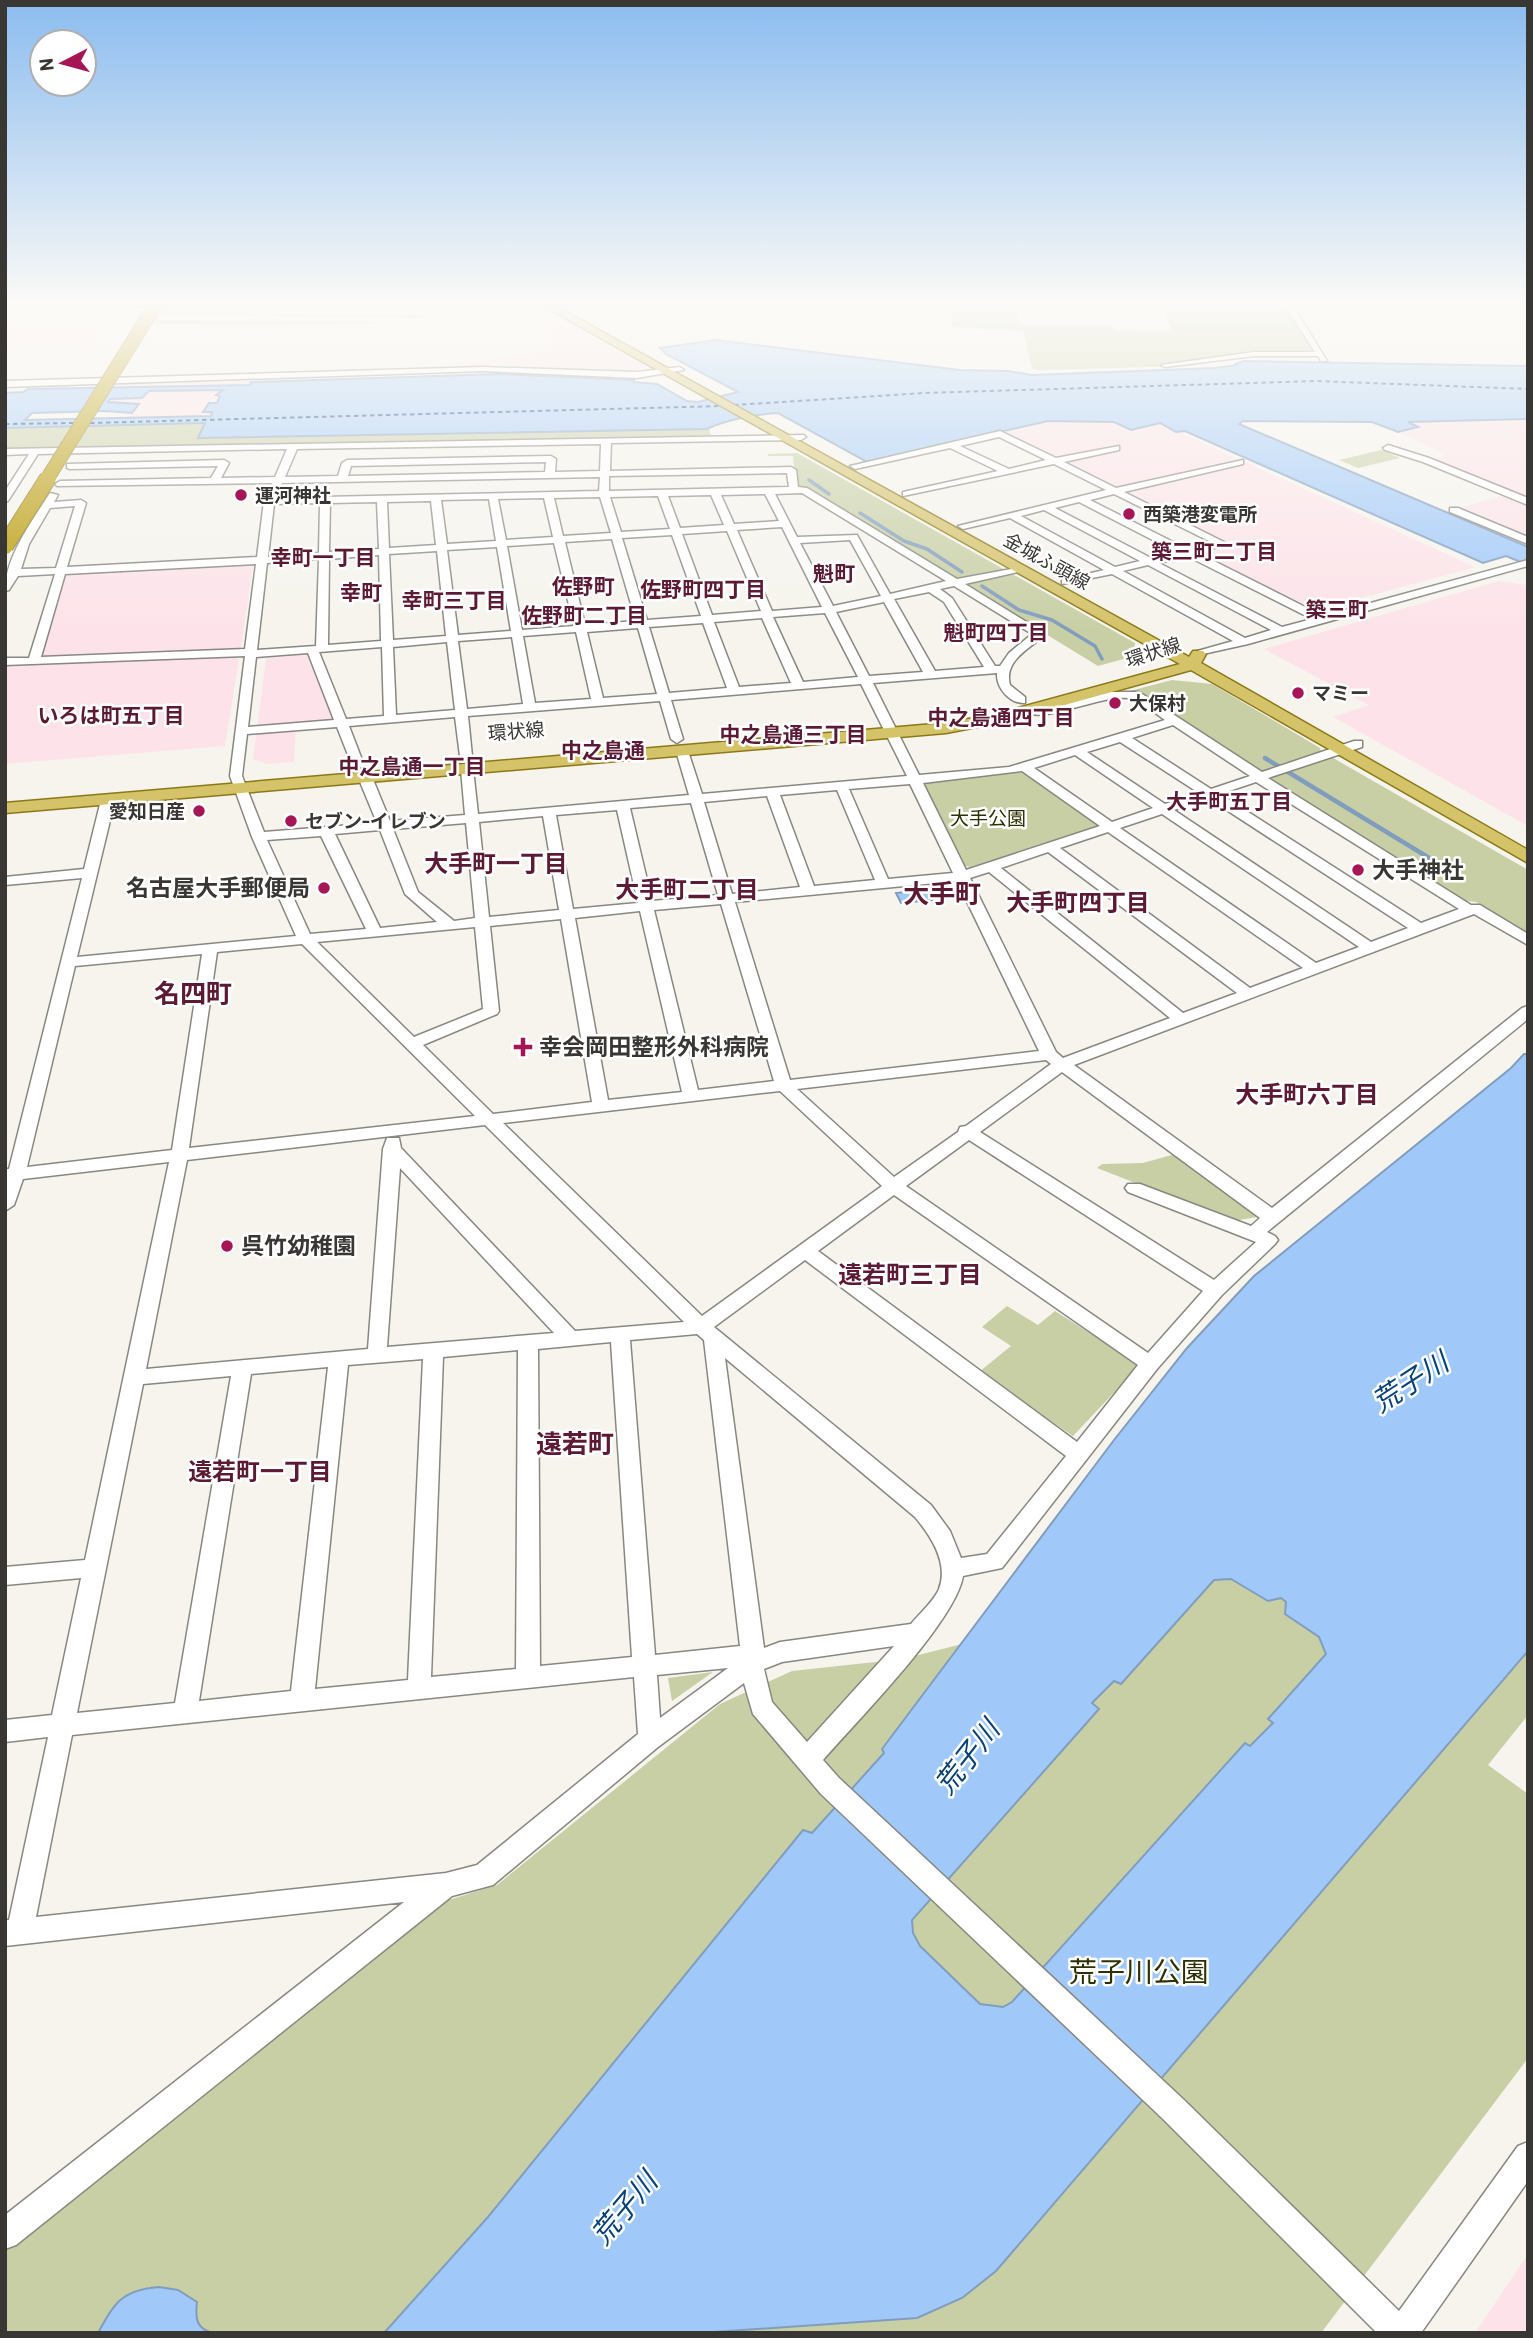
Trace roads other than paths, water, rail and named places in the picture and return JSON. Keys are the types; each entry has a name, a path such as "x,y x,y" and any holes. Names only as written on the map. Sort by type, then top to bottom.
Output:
{"highway":[{"path":"5,526 78,413"},
{"path":"5,546 88,413"}],"main road":[{"name":"金城ふ頭線","path":"740,413 768,429 801,437 1066,582 1196,659 1342,751 1528,858"},
{"name":"金城ふ頭線","path":"753,413 1018,569 1175,656 1196,659 1358,744 1528,840"},
{"name":"環状線","path":"5,795 238,782 888,727 971,724 1175,656"},
{"name":"環状線","path":"1024,705 1196,659"},
{"name":"環状線","path":"5,808 108,800 238,782"}],"street":[{"path":"60,484 605,473 742,454 784,433"},
{"path":"855,467 1000,434 1223,544 1066,582"},
{"path":"606,441 604,494 783,1086 892,1185 1150,1364"},
{"path":"5,452 606,441 742,454 791,470 794,490"},
{"path":"952,445 1008,472"},
{"path":"293,447 269,501 238,782 259,837 305,939 707,1332 923,1511 940,1531 948,1549 953,1569 950,1591 919,1633 807,1760"},
{"path":"215,480 231,448"},
{"path":"905,495 1116,448"},
{"path":"1388,448 1426,460 1528,502"},
{"path":"5,588 14,573 24,544 79,451"},
{"path":"5,499 21,466 35,452"},
{"path":"742,454 746,491"},
{"path":"342,478 347,463 551,459 550,474"},
{"path":"411,1044 491,1011 438,497 449,461"},
{"path":"963,526 1240,462"},
{"path":"70,466 224,463"},
{"path":"242,731 998,670 1040,634 804,490 269,501"},
{"path":"769,491 1055,1059 1272,1217"},
{"path":"715,492 798,685"},
{"path":"662,493 734,691"},
{"path":"548,495 598,702"},
{"path":"494,496 530,708"},
{"path":"382,498 390,719"},
{"path":"1081,499 1322,620"},
{"path":"325,500 317,649 342,723 412,894 450,925"},
{"path":"34,661 82,503 47,505"},
{"path":"1046,507 1281,631"},
{"path":"1454,510 1528,541"},
{"path":"1012,515 1244,642"},
{"path":"14,573 264,560 785,524"},
{"path":"794,540 853,537 873,532"},
{"path":"853,537 931,675"},
{"path":"1196,659 1281,631 1528,563"},
{"path":"1507,568 1528,578"},
{"path":"5,662 317,649 828,610 1018,569"},
{"path":"931,588 948,600 998,670 1005,687 1024,705 1066,707 1104,696 1135,695 1470,910"},
{"path":"259,837 1010,771 1175,721"},
{"path":"1122,737 1419,929"},
{"path":"68,962 962,876 1358,744"},
{"path":"1077,751 1370,947"},
{"path":"1024,767 1314,968"},
{"path":"841,785 883,883"},
{"path":"772,791 809,891"},
{"path":"5,1205 108,800"},
{"path":"622,804 691,1096"},
{"path":"549,811 601,1107"},
{"path":"326,831 375,932"},
{"path":"1050,847 1247,993"},
{"path":"990,866 1180,1018"},
{"path":"5,881 90,873"},
{"path":"11,1175 180,1153 691,1096 1055,1059 1180,1018 1475,908 1528,941"},
{"path":"210,948 180,1153 62,1725 13,1932 446,1885 484,1876 650,1739 752,1660"},
{"path":"1254,1234 1528,1011"},
{"path":"134,1377 620,1334 707,1332 804,1250 966,1131 1055,1059"},
{"path":"377,1355 394,1130"},
{"path":"966,1131 1214,1290"},
{"path":"392,1149 570,1338"},
{"path":"953,1569 994,1562 1150,1364 1214,1290 1269,1240 1134,1188"},
{"path":"804,1250 1078,1454"},
{"path":"707,1332 752,1660 761,1707 830,1786 1169,2105 1401,2333 1528,2156"},
{"path":"620,1334 650,1739"},
{"path":"528,1342 528,1678"},
{"path":"419,1689 433,1350"},
{"path":"302,1701 339,1359"},
{"path":"185,1713 242,1367"},
{"path":"5,1576 94,1568"},
{"path":"5,1731 644,1666 752,1660 780,1652 919,1633"},
{"path":"5,2234 446,1885"}],"water":[{"path":"5,413 32,413 25,420 211,416 212,413 777,413 741,418 707,429 198,438 205,423 5,428"},
{"path":"778,413 1528,413 1528,419 1408,422 1418,427 1398,432 1372,422 1243,421 1239,424 1528,547 1528,565 1506,556 1483,563 1185,431 1176,432 1160,423 1131,430 1114,422 1048,421 867,462"},
{"path":"950,887 955,898 901,903 896,893"},
{"name":"荒子川","path":"1524,1054 1528,1054 1528,1651 996,2271 962,2298 917,2318 699,2333 384,2333 488,2217 803,1830 812,1833 884,1753 882,1749 1114,1440 1187,1348 1254,1276 1511,1068","holes":["1231,1579 1268,1601 1281,1598 1286,1602 1285,1614 1319,1637 1326,1654 1268,1719 1273,1723 1250,1746 1245,1743 1012,2002 1003,2007 980,2004 920,1946 913,1933 912,1920 1099,1709 1092,1703 1114,1681 1121,1684 1214,1580"]},
{"path":"159,2287 178,2290 197,2302 196,2313 200,2326 213,2333 98,2333 109,2313 121,2300 136,2291"}],"waterway":[{"path":"809,480 829,494"},
{"path":"860,513 904,541 927,549 962,572"},
{"path":"982,586 1019,610 1052,620 1095,646 1102,659"},
{"path":"1265,758 1449,870"}],"place":[{"name":"運河神社","path":"241,495"},
{"name":"西築港変電所","path":"1129,514"},
{"name":"マミー","path":"1298,693"},
{"name":"大保村","path":"1115,703"},
{"name":"愛知日産","path":"199,811"},
{"name":"セブン-イレブン","path":"291,821"},
{"name":"大手神社","path":"1358,870"},
{"name":"名古屋大手郵便局","path":"324,888"},
{"name":"幸会岡田整形外科病院","path":"523,1047"},
{"name":"呉竹幼稚園","path":"227,1246"}],"district":[{"name":"築三町二丁目","path":"1214,552"},
{"name":"幸町一丁目","path":"323,558"},
{"name":"魁町","path":"834,574"},
{"name":"佐野町","path":"583,587"},
{"name":"佐野町四丁目","path":"703,590"},
{"name":"幸町","path":"361,593"},
{"name":"幸町三丁目","path":"454,601"},
{"name":"築三町","path":"1337,610"},
{"name":"佐野町二丁目","path":"584,616"},
{"name":"魁町四丁目","path":"996,633"},
{"name":"いろは町五丁目","path":"111,716"},
{"name":"中之島通四丁目","path":"1001,718"},
{"name":"中之島通三丁目","path":"793,735"},
{"name":"中之島通","path":"603,751"},
{"name":"中之島通一丁目","path":"412,767"},
{"name":"大手町五丁目","path":"1229,802"},
{"name":"大手町一丁目","path":"496,864"},
{"name":"大手町二丁目","path":"687,890"},
{"name":"大手町","path":"942,894"},
{"name":"大手町四丁目","path":"1078,903"},
{"name":"名四町","path":"193,994"},
{"name":"大手町六丁目","path":"1307,1095"},
{"name":"遠若町三丁目","path":"910,1275"},
{"name":"遠若町","path":"575,1444"},
{"name":"遠若町一丁目","path":"260,1472"}],"park label":[{"name":"大手公園","path":"988,818"},
{"name":"荒子川公園","path":"1139,1972"}]}
